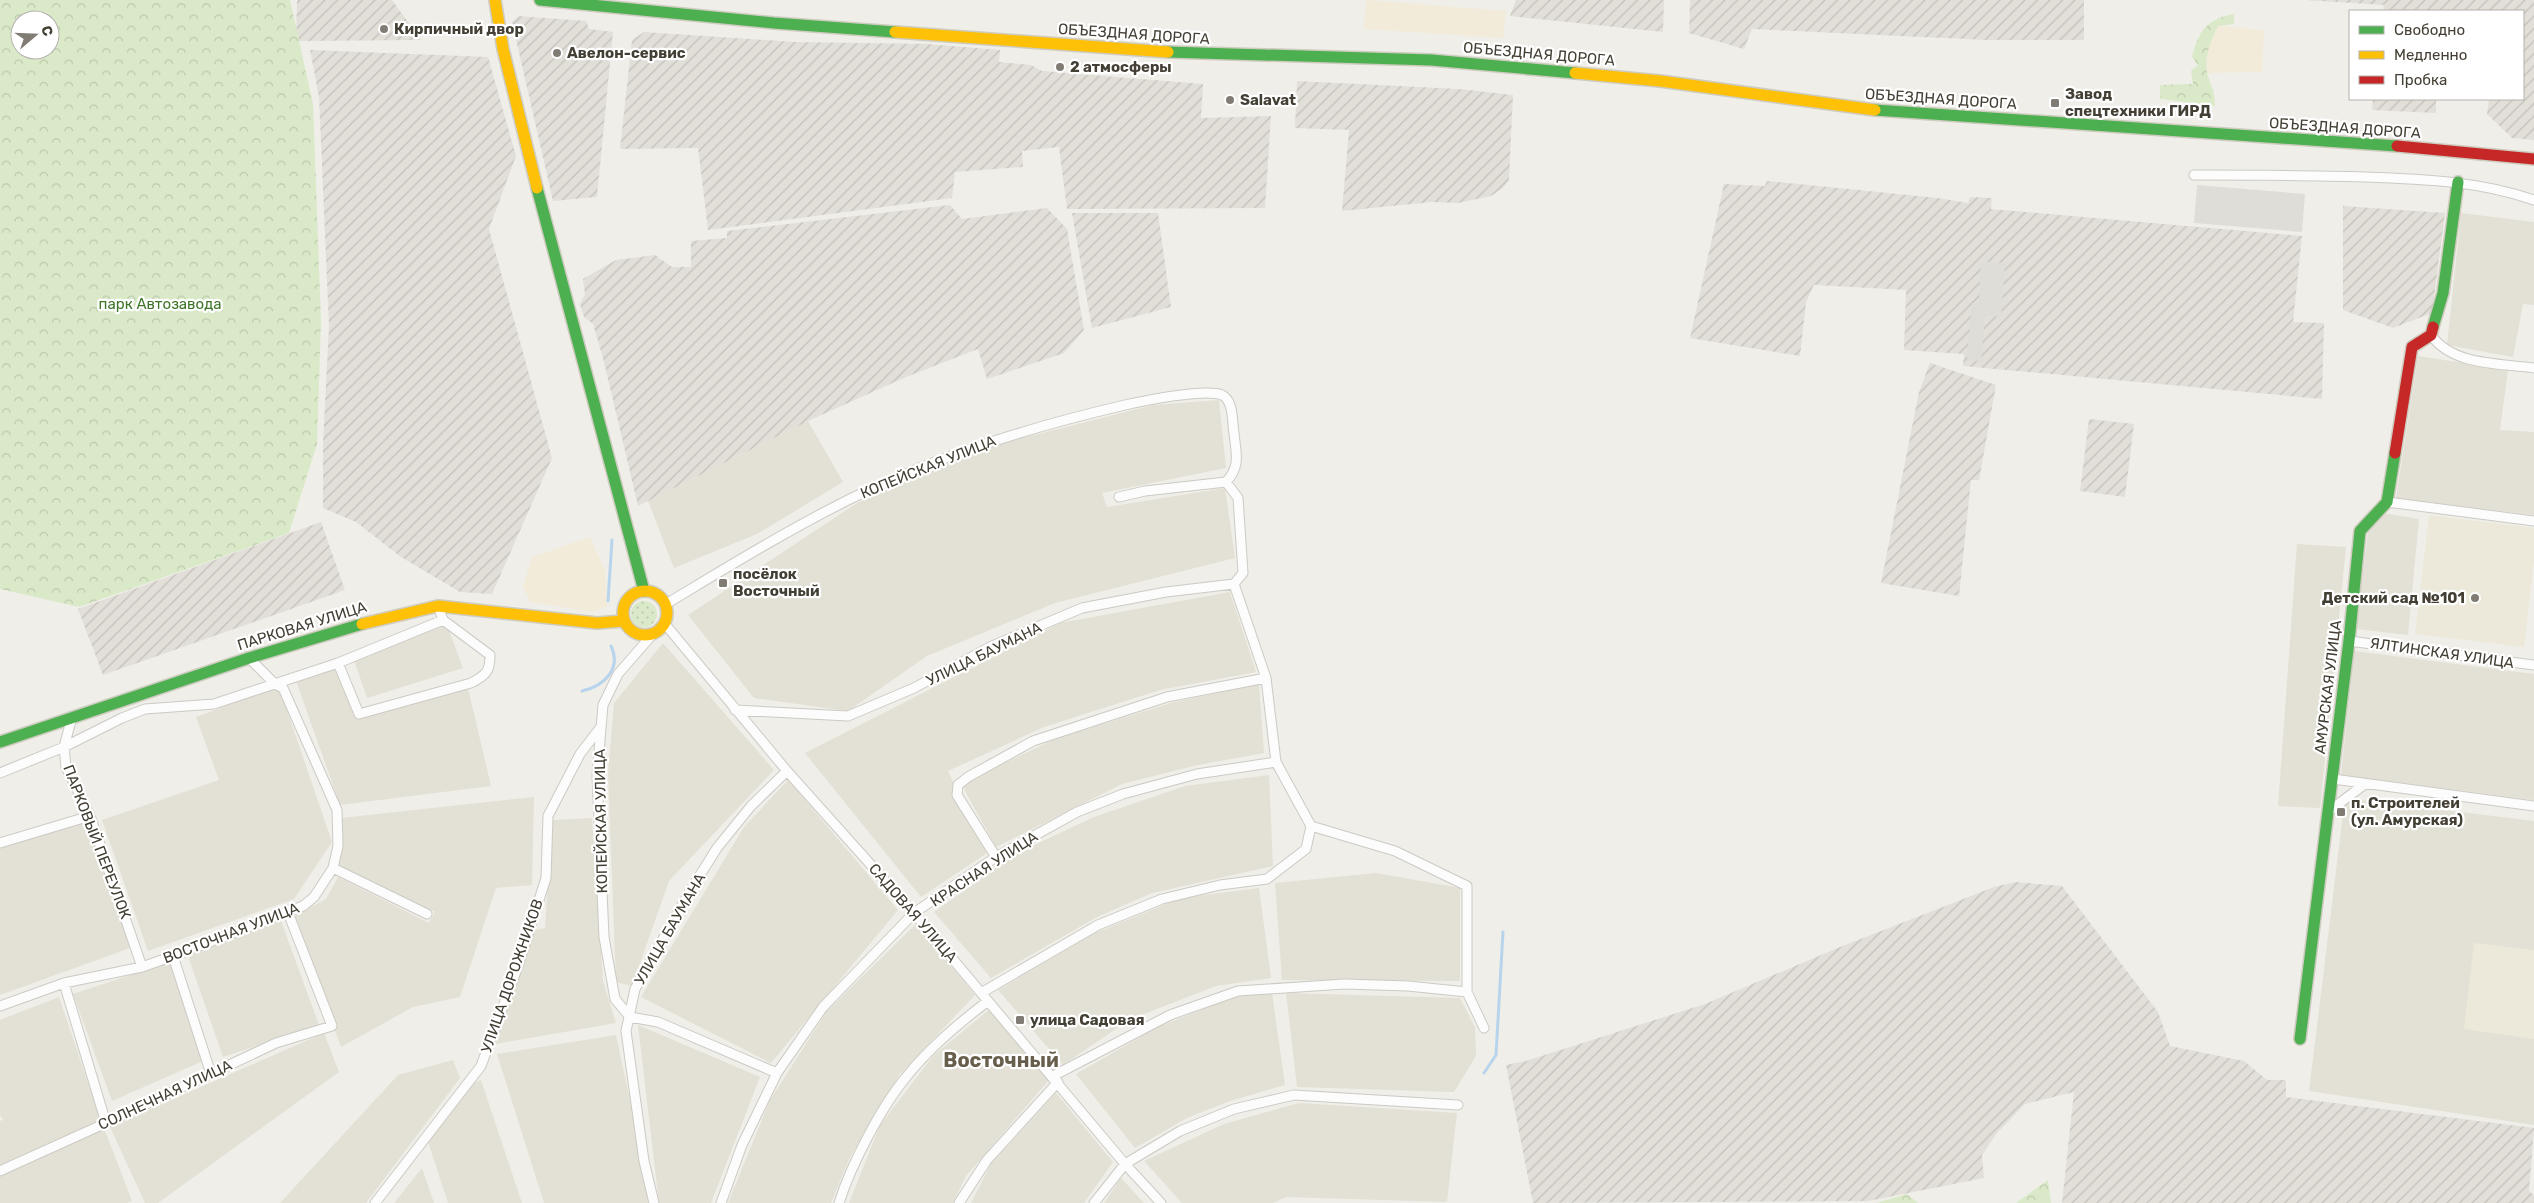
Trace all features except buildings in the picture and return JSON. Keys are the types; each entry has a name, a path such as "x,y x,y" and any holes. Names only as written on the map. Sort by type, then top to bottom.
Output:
{"street":[{"path":"496,0 503,49 544,217 644,591"},
{"name":"ОБЪЕЗДНАЯ ДОРОГА","path":"540,0 774,23 1188,54 1431,60 1660,80 1886,111 2339,141 2534,159"},
{"path":"2194,175 2313,176 2458,182 2506,190 2534,200"},
{"path":"2458,182 2443,293 2431,335 2412,347 2387,502 2534,521"},
{"path":"2431,335 2439,346 2452,354 2468,359 2534,368"},
{"name":"КОПЕЙСКАЯ УЛИЦА","path":"666,604 766,544 850,499 934,462 1001,437 1156,398 1213,393 1223,396 1230,405 1237,460 1236,472 1226,482"},
{"path":"981,993 1098,924 1153,902 1220,884 1267,879 1306,849 1311,826 1276,762 1266,678 1234,584 1243,573 1238,498 1226,482 1146,491 1119,497"},
{"name":"АМУРСКАЯ УЛИЦА","path":"2300,1039 2333,779 2360,531 2387,502"},
{"name":"УЛИЦА БАУМАНА","path":"735,710 848,716 914,688 992,646 1082,608 1166,592 1234,584"},
{"path":"644,591 660,597 666,604 665,624 652,635 645,636 632,632 623,621 622,610 626,601 634,594 644,591"},
{"name":"ПАРКОВАЯ УЛИЦА","path":"0,742 249,658 379,618 438,606 597,623 623,621"},
{"path":"0,773 64,747 122,718 145,709 214,704 338,663 442,616 490,655 490,667 482,677 471,683 359,714 338,663"},
{"name":"САДОВАЯ УЛИЦА","path":"665,624 787,771 914,913 1056,1079 1125,1164 1161,1203"},
{"name":"КОПЕЙСКАЯ УЛИЦА","path":"630,1017 615,1000 604,937 597,775 602,705 618,674 652,635"},
{"name":"ЯЛТИНСКАЯ УЛИЦА","path":"2349,641 2534,665"},
{"name":"ВОСТОЧНАЯ УЛИЦА","path":"0,1006 64,983 142,966 174,956 287,910 303,906 314,897 332,868 338,846 337,810 283,688 275,684 249,658"},
{"path":"996,857 957,795 958,785 968,777 1033,741 1167,697 1266,678"},
{"path":"113,703 122,718"},
{"name":"ПАРКОВЫЙ ПЕРЕУЛОК","path":"72,717 64,747 66,767 90,816 142,966"},
{"name":"УЛИЦА ДОРОЖНИКОВ","path":"375,1203 481,1066 518,966 546,878 548,816 580,754 600,728"},
{"name":"КРАСНАЯ УЛИЦА","path":"721,1203 742,1145 777,1073 823,1007 914,913 996,857 1077,812 1123,794 1197,774 1276,762"},
{"name":"УЛИЦА БАУМАНА","path":"654,1203 644,1161 626,1031 636,989 690,890 717,848 751,806 787,771"},
{"path":"2333,779 2534,806"},
{"path":"2329,812 2366,784"},
{"path":"0,844 90,816"},
{"path":"1311,826 1395,851 1467,886 1468,992 1484,1028"},
{"path":"332,868 427,914"},
{"name":"СОЛНЕЧНАЯ УЛИЦА","path":"0,1171 106,1124 276,1043 332,1026 287,910"},
{"path":"174,956 211,1074"},
{"path":"64,983 106,1124"},
{"path":"959,1203 988,1160 1056,1079 1170,1016 1238,991 1344,984 1408,986 1468,992"},
{"path":"838,1203 846,1179 874,1127 906,1076 958,1024 988,1001"},
{"path":"630,1017 658,1022 777,1073"},
{"path":"1094,1203 1125,1164 1180,1131 1225,1113 1294,1095 1458,1105"}],"shaded area":[{"path":"297,0 392,0 421,40 296,41"},
{"path":"1366,0 1506,11 1503,38 1364,29"},
{"path":"1516,0 1664,0 1663,32 1510,16"},
{"path":"1690,0 2084,0 2084,40 1986,40 1752,29 1744,49 1689,33"},
{"path":"2305,0 2534,0 2534,140 2512,138 2487,114 2489,100 2524,100 2524,10 2383,10 2384,5"},
{"path":"519,16 586,21 589,29 613,32 597,197 553,201 512,22"},
{"path":"2218,26 2264,30 2262,72 2207,73 2207,51"},
{"path":"644,32 795,42 927,44 1000,50 999,62 1031,65 1042,71 1203,84 1201,118 1271,116 1265,208 1067,209 1059,147 1022,151 1023,167 955,172 952,198 708,230 698,148 620,149 632,40"},
{"path":"310,50 488,57 516,156 489,229 552,458 492,594 460,592 401,557 356,522 323,508 323,444 329,326 319,97"},
{"path":"1297,81 1459,89 1513,95 1509,180 1503,188 1491,196 1458,203 1432,202 1342,211 1349,130 1295,128"},
{"path":"2373,100 2436,100 2436,113 2372,110"},
{"path":"1767,181 1938,198 1968,203 1970,197 1992,198 1991,209 2302,236 2293,322 2324,323 2322,399 1963,366 1964,354 1904,350 1906,290 1814,285 1806,302 1800,356 1690,338 1724,184 1765,186"},
{"path":"2197,185 2305,194 2302,232 2194,223"},
{"path":"950,205 962,219 1047,208 1067,229 1084,330 1064,353 987,379 978,349 906,377 808,421 638,506 604,362 593,324 584,317 580,304 585,294 583,279 616,260 655,255 672,267 691,267 691,241 727,238 727,231"},
{"path":"2343,206 2445,213 2432,313 2393,328 2343,310"},
{"path":"1072,213 1158,213 1171,307 1092,328"},
{"path":"2461,213 2534,222 2534,305 2523,304 2513,357 2447,345"},
{"path":"1981,261 2005,263 2001,317 1985,315 1981,362 1967,358 1972,303 1979,303"},
{"path":"2418,356 2508,370 2500,430 2534,432 2534,515 2396,498"},
{"path":"1930,363 1996,385 1979,480 1971,480 1959,596 1881,583 1919,392"},
{"path":"1219,400 1226,468 1102,493 1107,507 1225,488 1235,558 1055,603 927,656 848,711 754,698 688,615 857,503 980,449 1153,405"},
{"path":"2089,419 2134,424 2125,497 2080,491"},
{"path":"808,421 843,482 757,534 674,568 648,501"},
{"path":"2382,513 2419,519 2408,635 2356,629 2369,525"},
{"name":"Детский сад №101","path":"2429,515 2534,528 2534,561 2524,647 2415,634"},
{"path":"321,522 345,590 103,675 78,609"},
{"path":"590,537 605,570 607,607 593,612 530,602 523,586 532,557"},
{"path":"2297,544 2346,547 2320,808 2278,806"},
{"path":"1230,592 1256,672 1160,690 1044,727 948,771 987,853 921,897 805,753 1060,623"},
{"path":"447,625 463,668 367,698 353,657"},
{"path":"663,643 774,770 669,881 632,986 616,982 608,774 614,703"},
{"path":"2354,651 2534,674 2534,800 2341,775"},
{"path":"337,665 356,717 468,688 491,786 340,805 295,678"},
{"path":"1259,684 1264,753 1198,765 1122,784 996,847 965,791 964,786 983,773 1055,739 1171,703"},
{"path":"279,687 332,842 294,899 148,951 102,820 219,780 196,717"},
{"path":"1269,775 1273,866 1152,893 1097,917 991,978 934,912 1019,852 1094,817 1185,786"},
{"path":"788,780 898,910 771,1063 641,997 744,827"},
{"path":"534,797 532,885 496,888 460,997 413,1007 341,1047 295,916 326,899 338,877 429,923 435,912 339,867 341,818"},
{"path":"2345,798 2534,821 2534,1125 2309,1091"},
{"path":"90,816 133,947 0,995 0,846"},
{"path":"592,818 603,981 616,1023 495,1044 530,931 545,928 552,820"},
{"path":"1376,873 1460,888 1460,981 1282,980 1275,883"},
{"path":"2016,882 2062,886 2158,1012 2170,1046 2244,1061 2267,1080 2286,1080 2286,1097 2534,1128 2529,1191 2534,1195 2534,1203 2062,1203 2074,1092 2025,1104 1997,1133 1982,1155 1984,1178 1868,1201 1533,1203 1506,1065 1526,1061 1705,1004 1840,947 1994,887"},
{"path":"1259,888 1271,978 1216,986 1129,1020 1063,1065 998,990 1095,933 1181,898"},
{"path":"281,921 319,1025 223,1057 188,956"},
{"path":"916,924 975,995 900,1074 850,1157 831,1203 728,1203 770,1100 827,1011"},
{"path":"2474,943 2534,950 2534,1039 2464,1029"},
{"path":"173,961 203,1061 112,1101 73,994"},
{"path":"1272,993 1285,1085 1230,1101 1187,1118 1135,1148 1076,1074 1158,1027 1233,997"},
{"path":"1286,993 1460,998 1475,1027 1476,1056 1454,1092 1297,1087"},
{"path":"59,997 101,1121 0,1166 0,1121 3,1120 0,1115 0,1020"},
{"path":"990,1009 1049,1080 966,1176 953,1203 849,1203 880,1125 933,1056"},
{"path":"638,1025 760,1077 711,1203 659,1203"},
{"path":"324,1033 339,1072 158,1203 145,1203 110,1127"},
{"path":"616,1035 652,1203 544,1203 497,1054"},
{"path":"453,1060 460,1078 366,1203 280,1203 398,1075"},
{"path":"481,1080 522,1203 448,1203 427,1139 475,1082"},
{"path":"1056,1093 1113,1162 1084,1203 971,1203 991,1164"},
{"path":"1299,1103 1457,1113 1447,1202 1286,1197 1273,1203 1182,1203 1144,1161 1224,1124"},
{"path":"104,1128 132,1201 127,1203 0,1203 0,1175"},
{"path":"422,1168 434,1203 394,1203"},
{"path":"1121,1178 1144,1203 1104,1203"}],"green space":[{"name":"парк Автозавода","path":"0,0 290,0 313,104 321,321 317,444 289,533 79,607 0,589"},
{"path":"2234,14 2234,24 2218,26 2207,54 2206,66 2215,106 2160,99 2160,85 2193,84 2191,71 2198,65 2192,57 2201,33 2210,23 2224,16"},
{"path":"644,601 653,605 657,614 653,623 644,627 635,623 631,614 635,605"},
{"path":"2048,1180 2051,1203 2016,1203"},
{"path":"1907,1194 1918,1203 1876,1203"}],"waterway":[{"path":"608,601 612,540"},
{"path":"582,691 604,681 609,675 614,662 611,646"},
{"path":"1484,1073 1496,1055 1503,932"}],"traffic: fast":[{"path":"540,0 774,23 895,32"},
{"path":"1168,52 1431,60 1575,73"},
{"path":"1875,110 2397,146"},
{"path":"2433,327 2443,293 2458,182"},
{"path":"537,188 644,591"},
{"path":"2300,1039 2349,641 2360,531 2387,502 2395,453"},
{"path":"0,742 249,658 362,624"}],"traffic: slow":[{"path":"495,0 503,49 537,188"},
{"path":"895,32 1168,52"},
{"path":"1575,73 1660,81 1875,110"},
{"path":"649,591 661,597 666,604 667,613 666,622 661,629 654,634 641,635 633,632 626,625 623,609 626,601 633,594 649,591"},
{"path":"362,624 438,606 597,623 623,621"}],"traffic: jam":[{"path":"2397,146 2534,159"},
{"path":"2395,453 2412,347 2431,335 2433,327"}],"place":[{"name":"Кирпичный двор","path":"384,29"},
{"name":"Авелон-сервис","path":"557,53"},
{"name":"2 атмосферы","path":"1060,67"},
{"name":"Salavat","path":"1230,100"},
{"name":"Завод спецтехники ГИРД","path":"2055,103"},
{"name":"посёлок Восточный","path":"723,583"},
{"name":"Детский сад №101","path":"2475,598"},
{"name":"п. Строителей (ул. Амурская)","path":"2341,812"},
{"name":"улица Садовая","path":"1020,1020"}],"district":[{"name":"Восточный","path":"1001,1060"}]}
